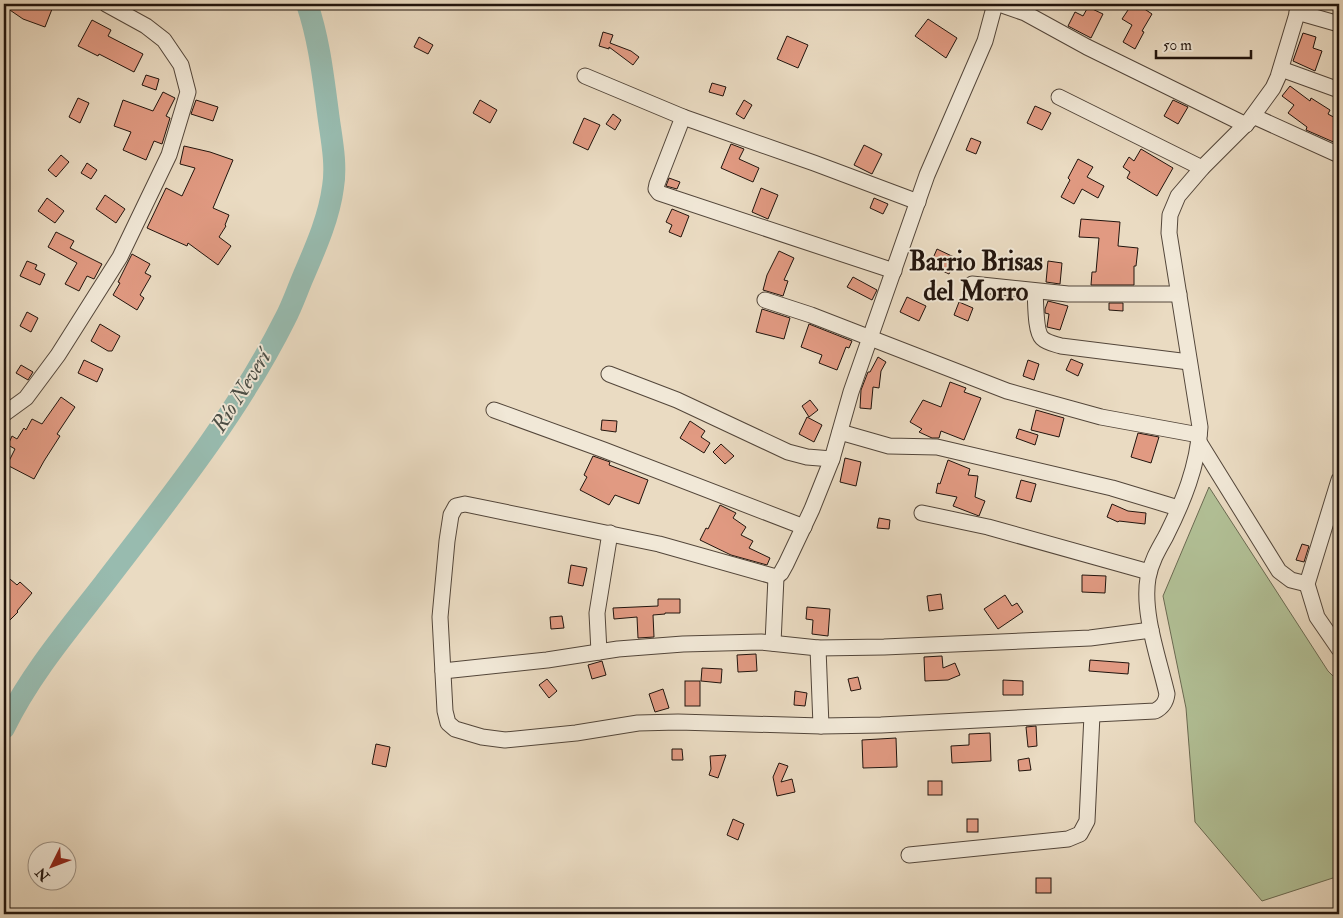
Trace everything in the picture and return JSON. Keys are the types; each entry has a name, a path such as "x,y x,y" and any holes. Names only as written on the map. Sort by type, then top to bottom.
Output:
{"street":[{"path":"4,429 4,415 26,398 58,355 120,257 169,154 188,92 181,65 164,40 124,8 106,4"},
{"path":"773,643 776,577 781,573 804,527 832,459 851,392 927,175 985,41 995,4"},
{"path":"999,4 1025,13 1087,47 1250,120 1339,155"},
{"path":"776,577 704,556 610,533 465,504 456,506 451,515 448,532 440,617 445,711 448,722 460,731 482,737 505,740 576,733 638,723 881,725 988,718 1092,715 1156,710 1164,704 1167,694 1151,630 1147,593 1149,572 1154,556 1165,537 1193,472 1200,427 1169,233 1170,215 1178,196 1202,168 1250,120 1273,88 1281,69 1298,8 1339,24"},
{"path":"1281,69 1339,90"},
{"path":"585,76 683,117 918,202"},
{"path":"1059,98 1202,168"},
{"path":"683,117 657,184 656,189 659,193 894,272"},
{"path":"972,284 1035,292 1179,294"},
{"path":"1035,292 1038,331 1042,338 1051,343 1060,346 1189,362"},
{"path":"765,300 1007,391 1101,417 1199,439 1279,571 1291,580 1307,584"},
{"path":"609,374 678,400 788,452 807,457 832,459"},
{"path":"494,410 804,527"},
{"path":"840,432 889,446 937,447 1112,488 1178,508"},
{"path":"1339,480 1307,584 1317,617 1339,649"},
{"path":"922,512 988,527 1149,572"},
{"path":"599,652 597,613 610,533"},
{"path":"443,671 683,644 761,642 818,648 884,648 1090,638 1151,630"},
{"path":"818,648 821,726"},
{"path":"909,854 1068,839 1080,834 1087,821 1092,715"}],"green space":[{"path":"1209,487 1328,671 1339,682 1339,876 1262,901 1195,822 1186,708 1163,596"}],"building":[{"path":"4,4 54,4 45,27 23,19 4,6"},
{"path":"1132,4 1137,4 1152,14 1142,31 1144,32 1135,49 1123,42 1132,25 1122,19"},
{"path":"1088,7 1103,14 1091,38 1068,26 1075,12 1083,16"},
{"path":"928,19 957,38 946,58 915,36"},
{"path":"92,20 111,30 108,36 143,54 134,72 99,54 98,56 78,46"},
{"path":"603,32 613,35 610,43 631,51 639,57 633,65 609,47 609,49 599,46"},
{"path":"1303,33 1316,37 1313,48 1322,51 1315,71 1293,61"},
{"path":"787,36 808,45 798,68 777,59"},
{"path":"419,37 433,45 428,54 414,47"},
{"path":"146,75 159,79 156,90 142,85"},
{"path":"712,83 726,87 723,96 709,92"},
{"path":"1290,86 1310,101 1311,98 1330,110 1328,114 1339,120 1338,144 1306,130 1307,127 1288,113 1294,105 1282,96"},
{"path":"163,92 175,98 166,116 170,118 162,144 154,141 146,160 123,150 131,132 114,126 123,100 153,111"},
{"path":"78,98 89,103 80,123 69,117"},
{"path":"196,100 218,107 213,121 191,114"},
{"path":"480,100 497,110 490,123 473,113"},
{"path":"744,100 752,105 744,119 736,114"},
{"path":"1173,100 1188,107 1178,124 1164,116"},
{"path":"1035,106 1051,113 1042,130 1027,123"},
{"path":"613,114 621,120 615,130 606,124"},
{"path":"584,118 600,125 588,150 573,143"},
{"path":"971,138 981,142 976,154 966,150"},
{"path":"731,144 744,149 739,159 759,168 753,182 721,168"},
{"path":"864,145 882,154 872,174 854,165"},
{"path":"184,146 233,160 213,208 229,215 226,226 219,237 231,246 218,265 188,243 187,246 147,228 166,188 182,196 195,168 180,164"},
{"path":"1141,149 1173,168 1157,196 1127,178 1130,172 1123,167 1129,157 1134,161"},
{"path":"61,155 69,162 56,177 48,170"},
{"path":"1078,159 1093,167 1087,177 1104,186 1098,198 1082,189 1074,204 1061,197"},
{"path":"87,163 97,170 91,179 81,173"},
{"path":"669,178 680,182 677,189 666,186"},
{"path":"761,188 778,195 768,219 752,212"},
{"path":"105,195 125,209 116,223 96,209"},
{"path":"47,198 64,211 55,223 38,211"},
{"path":"874,198 888,204 883,214 870,208"},
{"path":"672,209 689,216 681,237 669,232 672,225 666,222"},
{"path":"1081,219 1120,222 1118,246 1138,248 1136,266 1134,266 1134,285 1091,285 1092,272 1096,272 1099,238 1079,237"},
{"path":"56,232 74,241 70,248 102,264 94,279 87,276 79,291 65,284 77,263 48,247"},
{"path":"937,249 956,258 949,274 930,265"},
{"path":"779,251 794,258 784,280 788,281 783,296 763,290 767,275"},
{"path":"132,254 150,264 145,273 151,276 140,295 144,298 137,310 113,295"},
{"path":"27,261 37,265 35,269 45,274 40,285 20,276"},
{"path":"1048,261 1062,263 1060,284 1046,282"},
{"path":"853,277 877,290 872,300 847,287"},
{"path":"907,297 926,306 919,321 900,312"},
{"path":"1048,301 1068,306 1060,330 1047,327 1049,314 1045,313 1045,309"},
{"path":"959,302 973,308 968,321 954,315"},
{"path":"1109,303 1123,303 1123,311 1109,310"},
{"path":"762,309 790,318 784,339 756,332"},
{"path":"27,312 38,318 31,332 20,326"},
{"path":"100,324 120,336 112,351 108,351 91,341"},
{"path":"809,324 852,341 849,348 846,347 837,370 819,363 822,355 801,347"},
{"path":"878,357 886,362 881,371 879,388 873,387 871,409 860,408 861,390 868,372 870,372"},
{"path":"1071,359 1083,364 1078,376 1066,370"},
{"path":"84,360 103,369 97,382 78,373"},
{"path":"1028,360 1039,364 1034,380 1023,376"},
{"path":"21,365 33,372 28,380 16,373"},
{"path":"950,382 966,388 964,392 981,398 964,440 941,431 939,438 932,438 919,432 922,429 910,422 923,400 941,407"},
{"path":"61,397 75,407 57,434 60,436 34,479 7,465 15,449 8,445 12,436 17,439 24,428 26,430 32,419 42,424"},
{"path":"810,400 818,410 809,417 802,406"},
{"path":"1036,410 1064,418 1059,437 1031,430"},
{"path":"807,417 822,425 814,442 799,434"},
{"path":"602,420 617,421 616,432 601,430"},
{"path":"690,421 705,431 701,437 710,443 704,453 680,438"},
{"path":"1019,429 1038,435 1035,445 1016,438"},
{"path":"1138,433 1159,437 1151,463 1131,457"},
{"path":"721,444 734,456 725,464 713,452"},
{"path":"593,456 610,462 609,465 648,480 639,504 615,495 609,505 580,490 587,477 584,475"},
{"path":"845,458 861,462 856,486 840,482"},
{"path":"948,460 970,469 968,475 978,476 975,497 985,501 979,516 953,506 957,497 936,493 938,483 940,484"},
{"path":"1021,480 1036,484 1031,502 1016,498"},
{"path":"1112,504 1128,511 1146,513 1145,524 1118,522 1107,517"},
{"path":"720,505 736,513 733,518 746,527 741,535 753,541 749,548 770,558 767,565 731,555 700,540"},
{"path":"879,518 890,520 889,529 877,528"},
{"path":"1302,544 1309,546 1304,562 1296,560"},
{"path":"571,565 587,568 583,586 568,583"},
{"path":"4,574 17,585 20,582 32,593 18,612 4,626"},
{"path":"1082,575 1106,576 1105,593 1082,592"},
{"path":"941,594 943,609 929,611 927,596"},
{"path":"1005,595 1012,606 1017,603 1023,612 998,629 984,609"},
{"path":"658,599 680,599 680,613 653,615 654,637 638,638 637,617 614,619 613,608 658,606"},
{"path":"807,607 830,609 828,636 812,634 813,620 806,619"},
{"path":"562,616 564,628 551,629 550,617"},
{"path":"756,654 757,671 738,672 737,655"},
{"path":"942,656 943,668 955,663 960,675 948,680 925,681 924,657"},
{"path":"1090,660 1129,663 1128,674 1089,671"},
{"path":"602,661 606,675 592,679 588,665"},
{"path":"702,668 722,669 721,683 701,681"},
{"path":"858,677 861,689 851,691 848,679"},
{"path":"547,679 557,691 549,698 539,685"},
{"path":"1003,680 1023,681 1023,695 1003,695"},
{"path":"685,681 700,681 700,706 685,706"},
{"path":"663,689 669,708 655,712 649,694"},
{"path":"795,691 807,693 805,706 794,705"},
{"path":"1036,726 1037,746 1028,747 1026,727"},
{"path":"990,733 991,761 952,763 951,746 969,745 969,734"},
{"path":"896,738 897,767 863,768 862,740"},
{"path":"376,744 390,747 386,767 372,764"},
{"path":"672,749 682,749 683,760 672,760"},
{"path":"726,755 718,778 709,775 711,769 710,756"},
{"path":"1029,758 1031,770 1019,771 1018,760"},
{"path":"779,763 788,766 781,782 792,779 795,792 777,796 773,777"},
{"path":"928,781 942,781 942,795 928,795"},
{"path":"733,819 744,824 738,840 727,835"},
{"path":"967,819 978,819 978,832 967,832"},
{"path":"1036,878 1051,878 1051,893 1036,893"}],"waterway":[{"name":"Río Neverí","path":"4,728 37,672 176,489 223,423 266,355 292,304 325,222 334,178 333,150 318,44 307,4"}],"district":[{"name":"Barrio Brisas del Morro","path":"976,277"}]}
